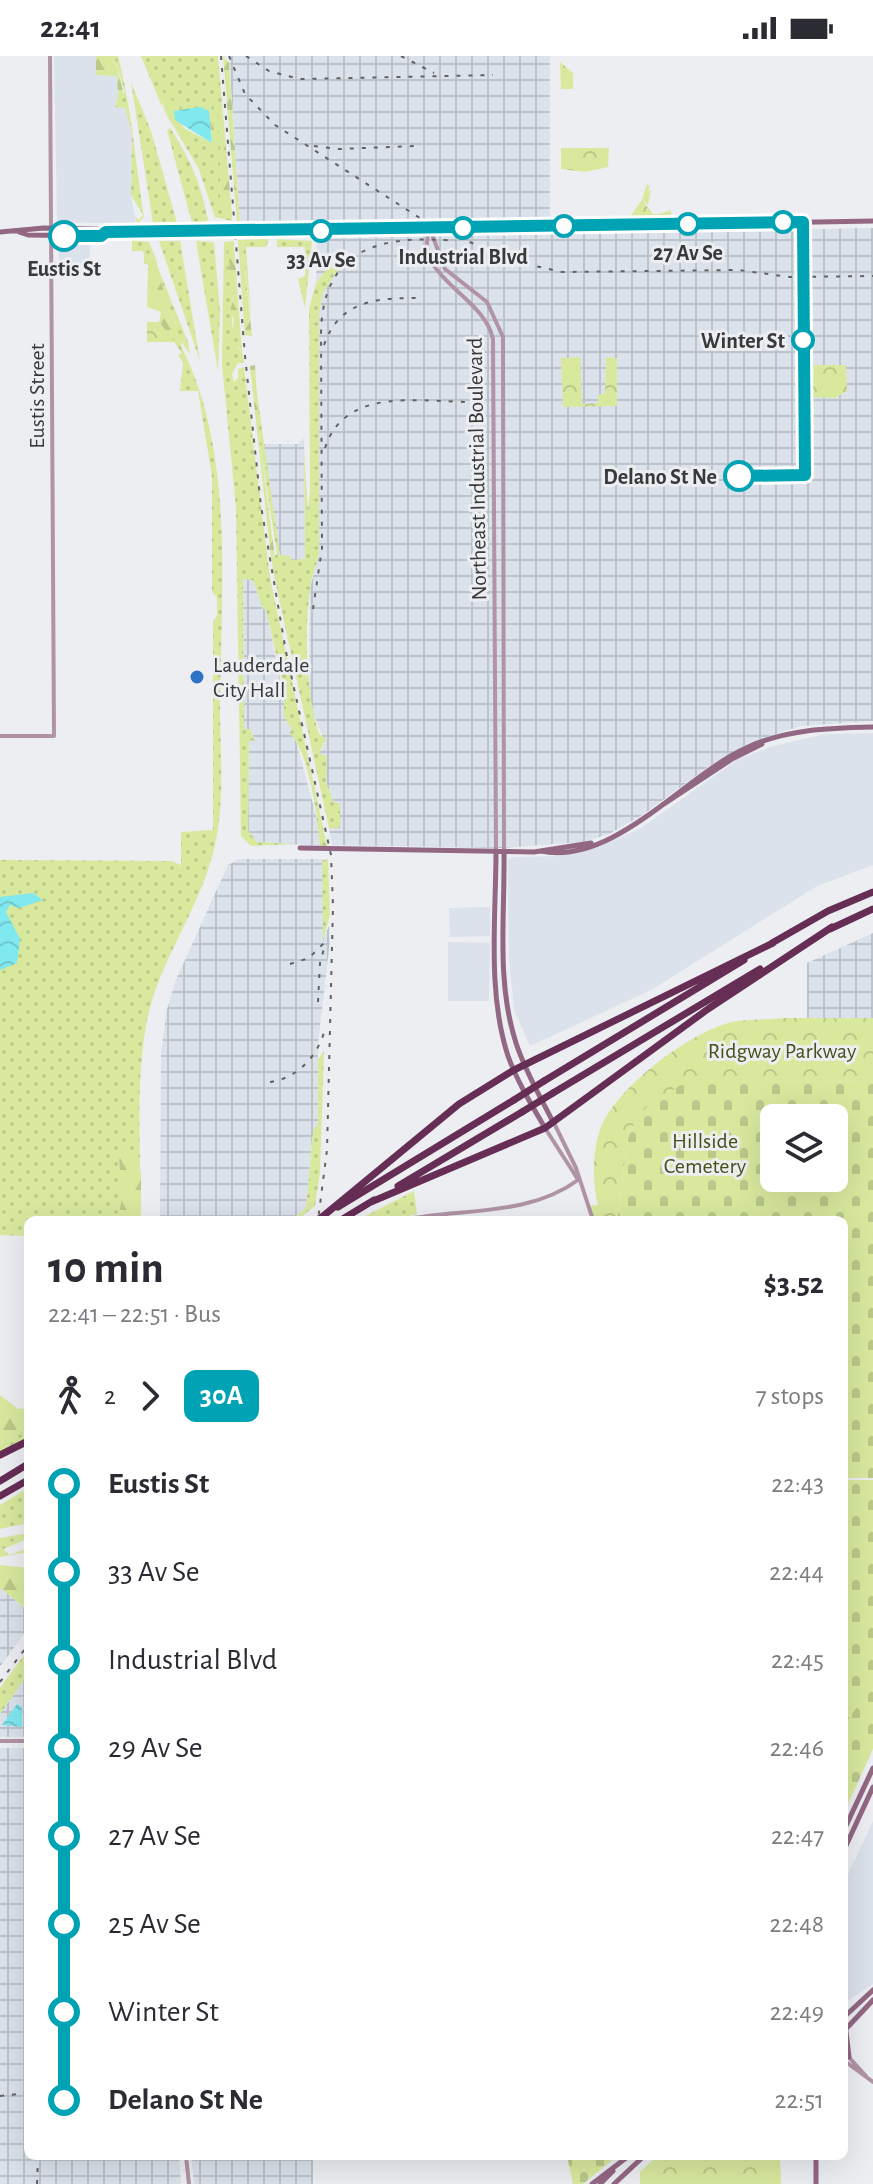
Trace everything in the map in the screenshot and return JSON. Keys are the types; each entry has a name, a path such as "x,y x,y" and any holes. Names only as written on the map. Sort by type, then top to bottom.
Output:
{"highway":[{"path":"323,1216 773,943 828,911 873,892"},
{"path":"348,1216 832,927 873,909"},
{"path":"371,1202 545,1128 708,1009 832,927"},
{"path":"322,1216 459,1104 514,1070 773,943"},
{"path":"1,1455 24,1443"},
{"path":"0,1481 24,1466"},
{"path":"0,1496 24,1482"}],"main road":[{"path":"18,232 51,236 101,236 106,232 873,221"},
{"path":"0,232 102,228 106,232"},
{"path":"302,848 504,852 541,851 596,842 636,825 721,761 774,738 813,730 873,727"},
{"name":"Northeast Industrial Boulevard","path":"496,851 497,992 504,1040 514,1070 545,1128"},
{"name":"Northeast Industrial Boulevard","path":"504,852 504,979 510,1022 525,1065 553,1122"},
{"path":"848,1821 873,1768"},
{"path":"848,1841 873,1787"},
{"path":"848,2013 873,1990"},
{"path":"848,2026 873,2000"},
{"path":"592,2184 624,2160"},
{"path":"600,2184 625,2160"},
{"path":"614,2184 640,2160"},
{"path":"816,2160 816,2184"}],"street":[{"name":"Eustis Street","path":"0,736 54,736 50,56"},
{"name":"Northeast Industrial Boulevard","path":"430,229 428,247 436,268 449,285 479,309 493,339 496,851"},
{"name":"Northeast Industrial Boulevard","path":"430,229 442,264 453,277 487,302 503,337 504,852"},
{"path":"553,1122 592,1216"},
{"path":"545,1128 578,1180"},
{"path":"435,1216 516,1206 565,1189 578,1180"},
{"path":"0,1741 24,1741"},
{"path":"848,2061 873,2082"},
{"path":"186,2160 189,2184"}],"shaded area":[{"path":"54,56 96,56 96,75 117,76 119,89 115,106 125,108 132,135 131,195 136,224 57,222"},
{"path":"229,56 550,56 550,220 307,225 240,222"},
{"path":"873,228 873,721 801,726 749,743 708,767 644,814 609,834 583,842 502,848 332,845 329,828 340,827 340,803 333,803 328,789 319,753 325,743 309,702 310,588 319,553 319,316 322,295 341,264 331,264 316,283 317,238"},
{"path":"60,240 90,240 90,266 58,266"},
{"path":"304,438 305,559 291,561 280,556 263,444 298,444"},
{"path":"243,578 253,580 263,609 266,609 283,693 318,823 320,846 257,842 248,831 249,739 254,741 252,731 244,729"},
{"path":"873,733 873,865 817,886 651,990 530,1046 514,1010 509,958 508,861 512,857 560,856 599,847 641,828 737,760 770,747 825,734"},
{"path":"239,859 324,859 323,940 329,926 330,940 318,1044 318,1124 312,1139 306,1208 296,1216 160,1216 161,1055 166,1013 175,982 228,865"},
{"path":"490,907 490,936 450,937 449,908"},
{"path":"873,933 873,1018 807,1020 807,963"},
{"path":"448,942 490,943 489,1001 448,1001"},
{"path":"0,1588 24,1608 24,1634 0,1667"},
{"path":"24,1680 24,1737 0,1737 0,1714"},
{"path":"0,1748 24,1748 24,2160 179,2160 181,2184 0,2184"},
{"path":"873,1821 873,1984 848,2000 848,1874"},
{"path":"191,2160 313,2160 313,2184 194,2184"}],"green space":[{"path":"96,56 114,56 124,95 118,94 117,76 96,75"},
{"path":"114,56 118,56 127,96 144,217 137,224 135,217 139,220 143,215 131,195 132,135 125,108 115,107 118,94 125,93"},
{"path":"141,56 218,56 223,113 220,112 219,138 214,139 211,105 199,110 180,111 162,91 162,107"},
{"path":"223,56 229,63 240,222 237,222"},
{"path":"560,62 573,73 573,89 561,89"},
{"path":"131,82 151,131 177,223 153,223"},
{"path":"161,91 180,107 180,111 174,111 184,128 195,134 190,139 178,132 169,120"},
{"path":"211,105 215,138 219,138 219,112 223,113 232,215 227,215 220,202 220,143 216,143 215,149 212,144 198,145 203,138 212,143 211,126 200,107"},
{"path":"170,128 198,183 208,220 204,223 192,223 167,130"},
{"path":"175,129 191,138 195,134 203,138 198,145 220,143 220,202 227,215 232,215 232,221 215,217 198,167"},
{"path":"561,148 609,148 608,167 585,172 561,169"},
{"path":"647,184 650,187 647,192 651,190 648,205 642,200"},
{"path":"642,200 653,214 671,210 671,216 629,218"},
{"path":"269,239 266,247 246,247 251,318 242,240"},
{"path":"277,239 312,241 305,308 298,279 305,276 305,247 277,247"},
{"path":"132,240 149,242 156,259 144,255 143,251 132,251"},
{"path":"238,240 242,240 252,336 245,335"},
{"path":"159,241 180,241 200,361"},
{"path":"196,241 214,242 220,312 218,371"},
{"path":"234,241 232,328 239,335 238,348 242,350 244,363 238,363 232,374 234,382 238,378 238,369 244,367 270,578 327,846 320,846 307,769 284,716 284,689 266,610 253,580 243,579 244,728 251,730 255,741 249,740 248,831 257,842 296,844 251,846 241,836 236,508 222,364 224,242"},
{"path":"234,246 242,350 236,345 239,335 232,332 234,319 230,312 233,300 228,251"},
{"path":"144,255 156,259 167,307 177,327 172,328 171,338 159,322 161,312 147,307 148,265 144,263"},
{"path":"156,263 188,342 190,355 182,342 181,346 198,387 210,430 217,475 222,567 221,793 215,845 200,891 159,980 146,1026 140,1098 141,1216 24,1216 24,1236 0,1235 0,860 171,861 181,865 181,832 213,830 213,621 217,616 217,597 212,592 212,476 198,391 180,391 183,363 178,355 182,353 171,338 172,328 177,326 167,307"},
{"path":"331,263 342,263 322,295 319,316 319,553 308,607 307,644 315,718 319,734 326,739 319,753 327,757 326,782 334,803 340,803 340,828 329,828 275,580 270,550 274,557 277,554 260,444 255,380 280,555 290,556 291,560 305,559 304,449 308,512 310,491 309,309 316,283"},
{"path":"147,322 159,322 175,342 147,342"},
{"path":"580,357 582,404 598,403 598,395 605,393 606,357 617,358 617,406 563,407 561,358"},
{"path":"255,365 260,444 275,558 270,550 250,366"},
{"path":"809,365 846,365 847,391 835,398 809,397"},
{"path":"328,859 330,914 323,942 322,861"},
{"name":"Ridgway Parkway","path":"783,1018 873,1018 873,1081 681,1085 649,1104 635,1121 628,1138 618,1216 592,1216 589,1206 598,1205 594,1166 596,1146 601,1127 610,1112 655,1064 711,1029 734,1022"},
{"path":"324,1051 320,1172 315,1206 302,1216 296,1216 306,1208 313,1131 318,1124 318,1059"},
{"name":"Hillside Cemetery","path":"873,1081 873,1478 848,1478 848,1216 618,1216 628,1138 635,1121 648,1104 681,1084"},
{"path":"128,1149 141,1173 141,1216 119,1216 122,1197 119,1157"},
{"path":"414,1191 417,1214 366,1216"},
{"path":"0,1395 18,1409 24,1408 24,1425 0,1444"},
{"path":"24,1425 24,1440 0,1452 0,1444"},
{"path":"848,1480 873,1480 873,1749 848,1804"},
{"path":"24,1490 24,1524 0,1529 0,1505"},
{"path":"24,1534 24,1541 3,1549 10,1555 22,1550 24,1553 0,1557 0,1538"},
{"path":"0,1565 24,1568 24,1607 0,1588"},
{"path":"24,1655 24,1680 0,1714 0,1688"},
{"path":"873,1670 873,1685 848,1719 848,1704"},
{"path":"568,2160 612,2160 583,2184 573,2184"},
{"path":"653,2160 780,2160 781,2184 640,2184 640,2172"}],"water":[{"path":"200,107 209,111 212,143 175,120 174,111"},
{"path":"33,893 43,900 19,908 10,905 6,912 20,939 17,963 0,970 0,897"},
{"path":"17,1704 22,1707 22,1727 2,1725"}],"railway":[{"path":"221,56 245,356 261,506 286,652 331,855 333,906 327,1150 319,1216"},
{"path":"229,56 245,94 275,125 437,229 522,263 562,272 738,270 790,277 873,276"},
{"path":"246,56 269,71 299,79 493,75"},
{"path":"401,56 434,73"},
{"path":"314,146 339,149 414,146"},
{"path":"313,609 322,548 321,334 324,305 332,282 344,265 361,253 381,245 403,240 456,241"},
{"path":"324,345 331,329 351,309 377,300 423,298"},
{"path":"325,448 335,428 349,415 367,406 408,400 471,402"},
{"path":"290,964 309,958 325,942"},
{"path":"318,1002 320,963 325,945"},
{"path":"270,1082 298,1071 312,1057 325,1029"},
{"path":"0,1682 24,1650"},
{"path":"0,2096 24,2093"},
{"path":"37,2184 38,2160"}],"bus line":[{"name":"30A","path":"64,236 101,236 106,232 803,222 805,475 739,476"}],"place":[{"name":"27 Av Se","path":"688,224"},
{"name":"Industrial Blvd","path":"463,228"},
{"name":"33 Av Se","path":"321,231"},
{"name":"Eustis St","path":"64,236"},
{"name":"Winter St","path":"803,340"},
{"name":"Delano St Ne","path":"739,476"},
{"name":"Lauderdale City Hall","path":"197,677"}]}
